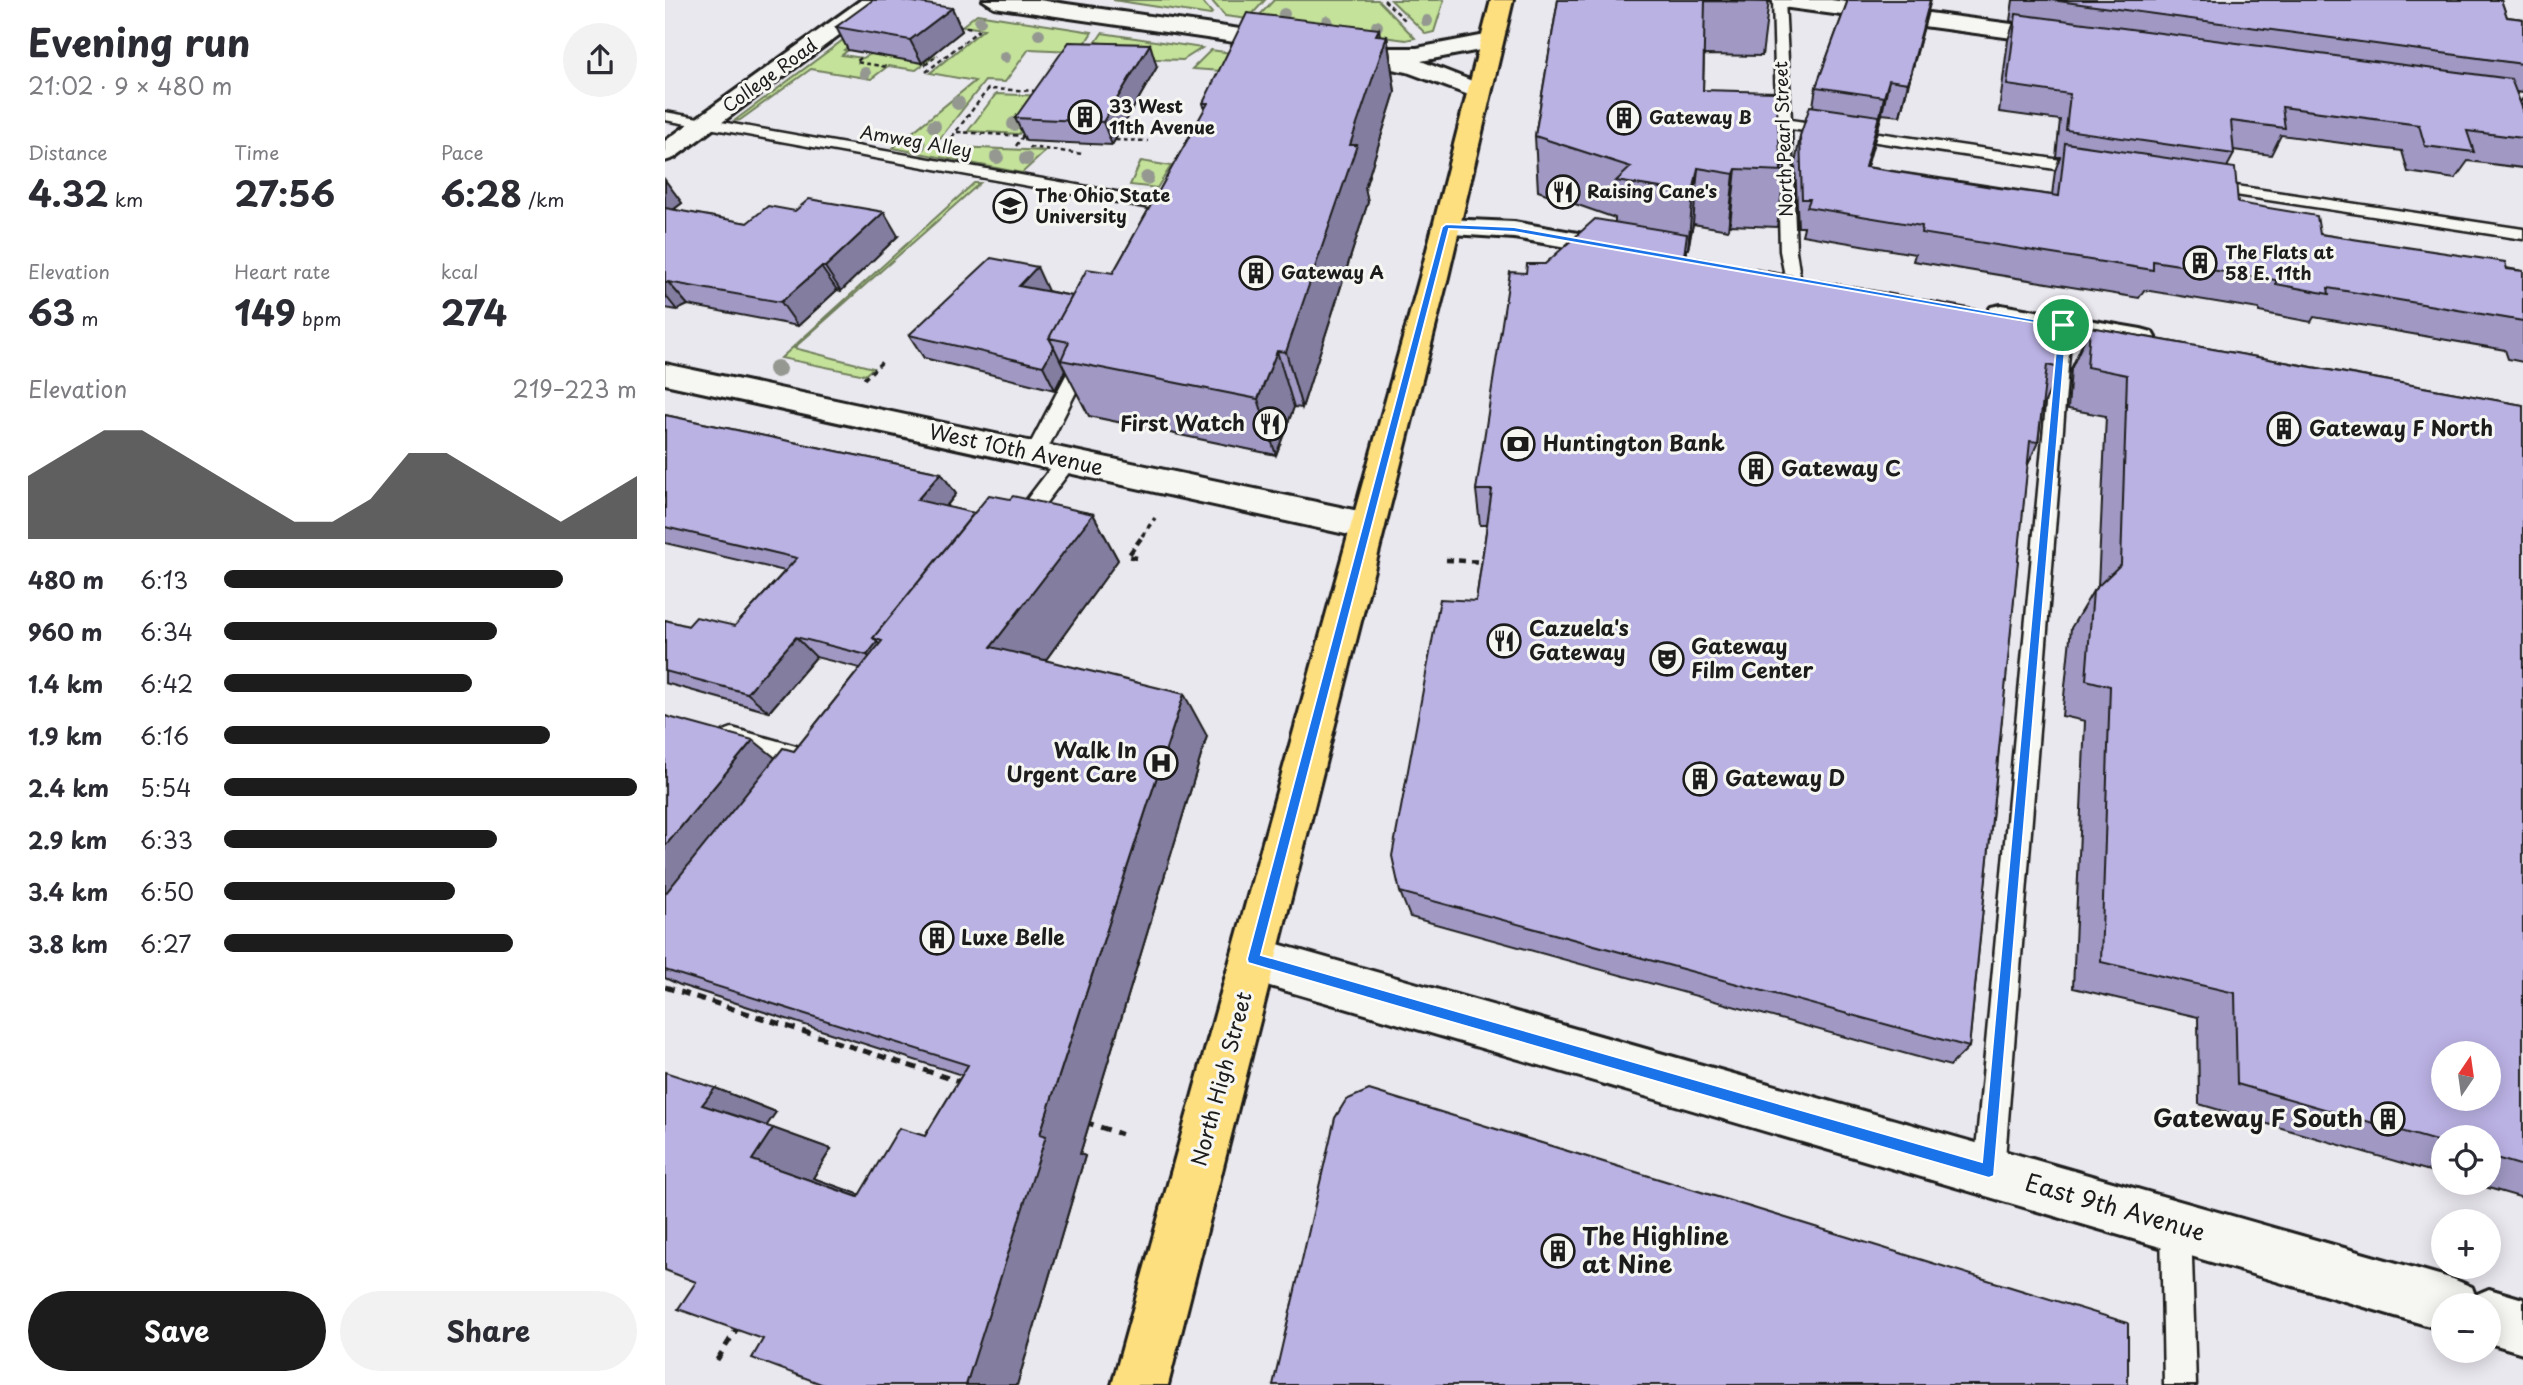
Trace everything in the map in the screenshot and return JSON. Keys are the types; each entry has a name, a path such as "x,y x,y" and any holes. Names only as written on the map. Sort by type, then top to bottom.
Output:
{"main road":[{"name":"North High Street","path":"1140,1385 1368,526 1502,0"}],"street":[{"name":"College Road","path":"665,153 875,0"},
{"path":"994,0 1242,45 1316,47 1417,55 1490,41"},
{"path":"1780,0 2085,41"},
{"path":"1316,47 1413,66 1477,91"},
{"path":"1446,227 1514,230 1649,253"},
{"path":"1971,309 2172,344"},
{"name":"West 10th Avenue","path":"665,373 1368,526"},
{"name":"East 9th Avenue","path":"1253,959 2431,1300"},
{"path":"2501,1320 2523,1326"}],"lane":[{"name":"North Pearl Street","path":"1780,0 1788,251 1792,277"},
{"name":"Amweg Alley","path":"665,116 1161,205"},
{"path":"1783,123 2099,170"},
{"path":"2189,184 2523,234"},
{"path":"1989,1171 2063,325"},
{"path":"1002,545 1051,458 1094,336"},
{"path":"715,734 827,771"},
{"path":"2176,1226 2180,1385"}],"path":[{"path":"926,72 981,29 958,26 952,30"},
{"path":"934,66 925,65 938,55"},
{"path":"860,58 856,62 887,67"},
{"path":"948,144 988,89 1041,91"},
{"path":"1016,146 1031,125"},
{"path":"956,132 1024,136"},
{"path":"1115,140 1148,141"},
{"path":"1050,148 1053,143"},
{"path":"863,380 884,360"},
{"path":"1137,558 1128,556 1158,514"},
{"path":"1446,560 1500,563"},
{"path":"665,987 978,1088"},
{"path":"1082,1121 1121,1134"},
{"path":"717,1360 745,1316"}],"green space":[{"path":"1113,0 1201,0 1212,13 1210,15"},
{"path":"1211,0 1265,0 1248,19 1225,16"},
{"path":"1274,0 1378,0 1415,38 1406,40 1255,20"},
{"path":"1391,0 1444,0 1434,32 1426,34"},
{"path":"882,11 887,18 844,50 847,51 842,55 863,58 885,47 922,63 936,55 916,70 888,66 871,79 811,69 740,120 734,121"},
{"path":"977,14 1092,32 1078,55 1073,51 1029,49 1005,82 985,81 934,146 1046,151 1022,173 893,148 975,81 930,73 984,29 962,26"},
{"path":"1102,33 1202,48 1183,60 1104,57 1108,44 1096,42"},
{"path":"1211,50 1231,53 1222,71 1192,69"},
{"path":"996,94 1045,96 1019,134 968,131"},
{"path":"1141,161 1171,166 1157,188 1130,185"},
{"path":"974,183 980,183 794,348 873,368 865,375 781,358"}],"building":[{"path":"873,0 901,0 952,8 910,40 836,27"},
{"name":"Gateway B","path":"1558,0 1769,0 1705,1 1703,90 1776,92 1781,170 1785,160 1785,171 1736,169 1734,174 1698,168 1693,193 1616,181 1631,167 1535,136"},
{"path":"1848,0 1930,0 1908,83 1889,80 1884,97 1816,87"},
{"path":"2051,0 2501,0 2507,17 2523,19 2523,64"},
{"name":"Gateway A","path":"1247,13 1379,29 1376,35 1387,36 1350,145 1357,145 1286,352 1277,351 1258,399 1061,360 1069,342 1049,338 1087,269 1113,273 1208,103 1203,103"},
{"path":"2016,14 2511,79 2523,110 2523,138 2467,131 2474,152 2425,146 2419,125 2282,107 2285,128 2231,121 2234,154 2066,130 2070,94 2007,85"},
{"path":"1069,42 1150,44 1103,122 1015,118"},
{"path":"1810,106 1879,116 1865,167 1992,187 2059,196 2065,143 2235,168 2238,203 2317,216 2320,234 2505,262 2507,269 2523,271 2523,321 2328,288 2329,294 2276,284 2276,280 2153,261 2153,270 1921,233 1922,226 1807,207 1810,199 1802,199 1800,136"},
{"path":"809,199 884,212 825,267 821,267 781,302 665,283 665,208 747,223 768,206 795,211"},
{"path":"1595,219 1687,234 1684,256 2052,323 2051,326 2063,328 2060,368 2047,365 2038,442 2030,441 1969,1047 1400,892 1392,856 1440,599 1476,601 1492,490 1476,490 1510,272 1526,273 1527,264 1545,264"},
{"path":"991,258 1037,267 1019,286 1072,296 1049,338 1054,347 1043,366 909,335"},
{"path":"2090,327 2523,405 2523,1166 2501,1160 2501,1125 2431,1125 2431,1140 2237,1084 2235,993 2101,962 2110,686 2086,680 2093,591 2121,564 2127,375 2087,367"},
{"path":"665,415 941,473 917,500 974,513 873,638 877,642 867,655 796,637 747,693 665,671 665,620 688,626 696,617 735,626 797,558 665,527"},
{"path":"989,495 1010,499 1013,496 1093,514 991,647 1184,694 1040,1134 1046,1136 966,1385 824,1385 752,1358 763,1339 678,1309 696,1282 665,1270 665,1072 715,1088 702,1105 773,1128 752,1160 858,1197 899,1128 925,1136 968,1065 665,970 665,894 783,748 794,751 882,641 873,638"},
{"path":"665,716 753,740 665,846"},
{"name":"The Highline at Nine","path":"1369,1090 2128,1323 2128,1385 1273,1385 1335,1118 1346,1100"}],"place":[{"name":"33 West 11th Avenue","path":"1085,117"},
{"name":"Gateway B","path":"1624,118"},
{"name":"Raising Cane's","path":"1563,192"},
{"name":"The Ohio State University","path":"1010,206"},
{"name":"The Flats at 58 E. 11th","path":"2200,263"},
{"name":"Gateway A","path":"1256,273"},
{"name":"First Watch","path":"1270,424"},
{"name":"Gateway F North","path":"2284,429"},
{"name":"Huntington Bank","path":"1518,444"},
{"name":"Gateway C","path":"1756,469"},
{"name":"Cazuela's Gateway","path":"1504,641"},
{"name":"Gateway Film Center","path":"1667,659"},
{"name":"Walk In Urgent Care","path":"1161,763"},
{"name":"Gateway D","path":"1700,779"},
{"name":"Luxe Belle","path":"937,938"},
{"name":"Gateway F South","path":"2388,1119"},
{"name":"The Highline at Nine","path":"1558,1251"}],"route":[{"path":"1446,227 1514,230 2063,325 1989,1171 1253,959 1446,227"}]}
